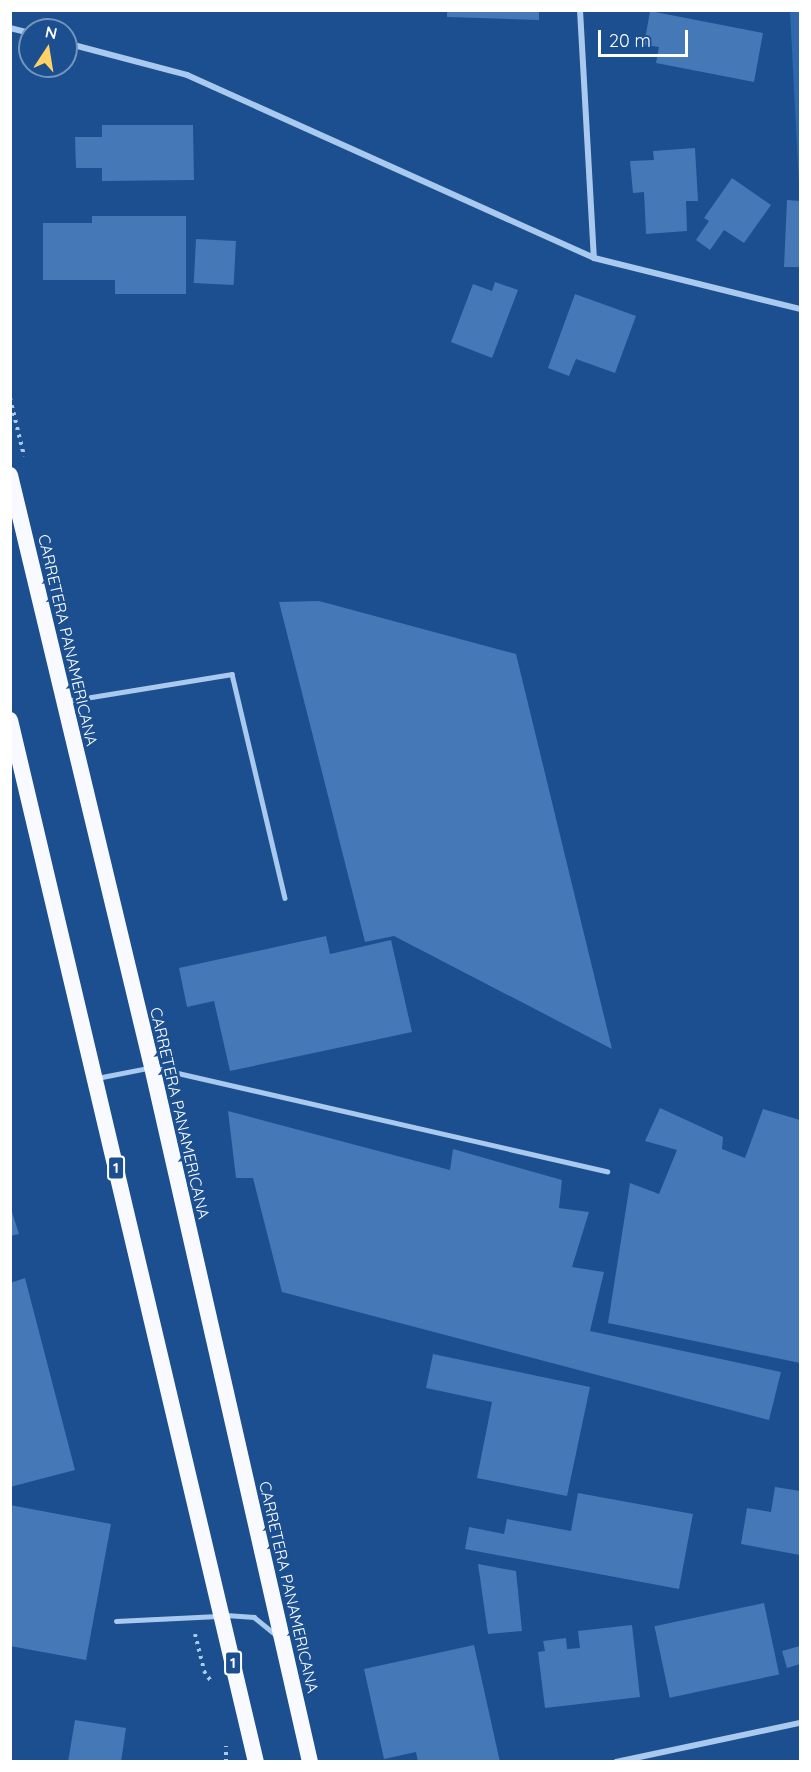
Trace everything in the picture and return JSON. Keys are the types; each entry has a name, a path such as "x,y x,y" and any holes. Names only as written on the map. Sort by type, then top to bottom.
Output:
{"highway":[{"name":"CARRETERA PANAMERICANA","path":"10,475 152,1067 310,1761"},
{"name":"1","path":"10,720 256,1761"}],"street":[{"path":"580,10 594,258"},
{"path":"78,46 188,75 594,258 801,309"},
{"path":"616,1761 801,1723"}],"lane":[{"path":"64,701 232,674 285,898"},
{"path":"95,1079 152,1067 607,1171"},
{"path":"116,1621 222,1616 254,1617 282,1639"}],"shaded area":[{"path":"790,11 800,11 800,186 799,186"}],"building":[{"path":"447,10 539,10 539,20 447,17"},
{"path":"650,11 763,33 754,82 656,63 659,47 644,45"},
{"path":"102,125 193,125 194,180 102,181 102,168 76,168 75,137 102,137"},
{"path":"695,148 698,201 686,201 687,231 646,234 644,192 633,193 630,161 654,160 653,151"},
{"path":"732,178 771,205 744,243 724,230 710,250 696,240 709,221 704,218"},
{"path":"787,200 800,201 800,267 784,267"},
{"path":"92,216 186,216 186,294 115,294 115,280 43,280 43,223 92,223"},
{"path":"196,239 236,241 234,285 194,283"},
{"path":"495,282 518,290 492,358 451,342 473,284 492,291"},
{"path":"575,294 636,316 615,373 576,359 569,376 548,368"},
{"path":"319,601 516,654 612,1049 394,936 365,942 279,602"},
{"path":"326,936 330,954 391,940 412,1032 230,1071 214,1001 187,1007 179,968"},
{"path":"660,1108 723,1137 722,1149 745,1158 763,1109 800,1120 800,1363 608,1323 630,1183 659,1194 677,1150 645,1141"},
{"path":"228,1111 450,1170 453,1149 562,1180 559,1208 589,1212 572,1267 604,1272 590,1331 781,1372 769,1420 282,1292 253,1178 236,1178"},
{"path":"10,1206 19,1234 10,1236"},
{"path":"25,1278 75,1470 10,1487 10,1283"},
{"path":"433,1354 590,1387 567,1496 477,1478 492,1402 426,1388"},
{"path":"775,1487 800,1491 800,1555 741,1544 747,1508 771,1512"},
{"path":"578,1493 693,1514 679,1589 465,1549 469,1527 504,1534 507,1519 571,1531"},
{"path":"10,1505 111,1524 86,1660 10,1646"},
{"path":"478,1564 516,1571 522,1631 488,1634"},
{"path":"764,1603 779,1674 670,1698 654,1626"},
{"path":"632,1625 640,1697 545,1708 538,1652 545,1651 543,1641 566,1638 567,1649 580,1648 578,1631"},
{"path":"474,1645 500,1762 418,1762 416,1752 384,1759 364,1669"},
{"path":"800,1646 800,1664 787,1668 782,1651"},
{"path":"75,1720 126,1728 121,1762 68,1762"}]}
